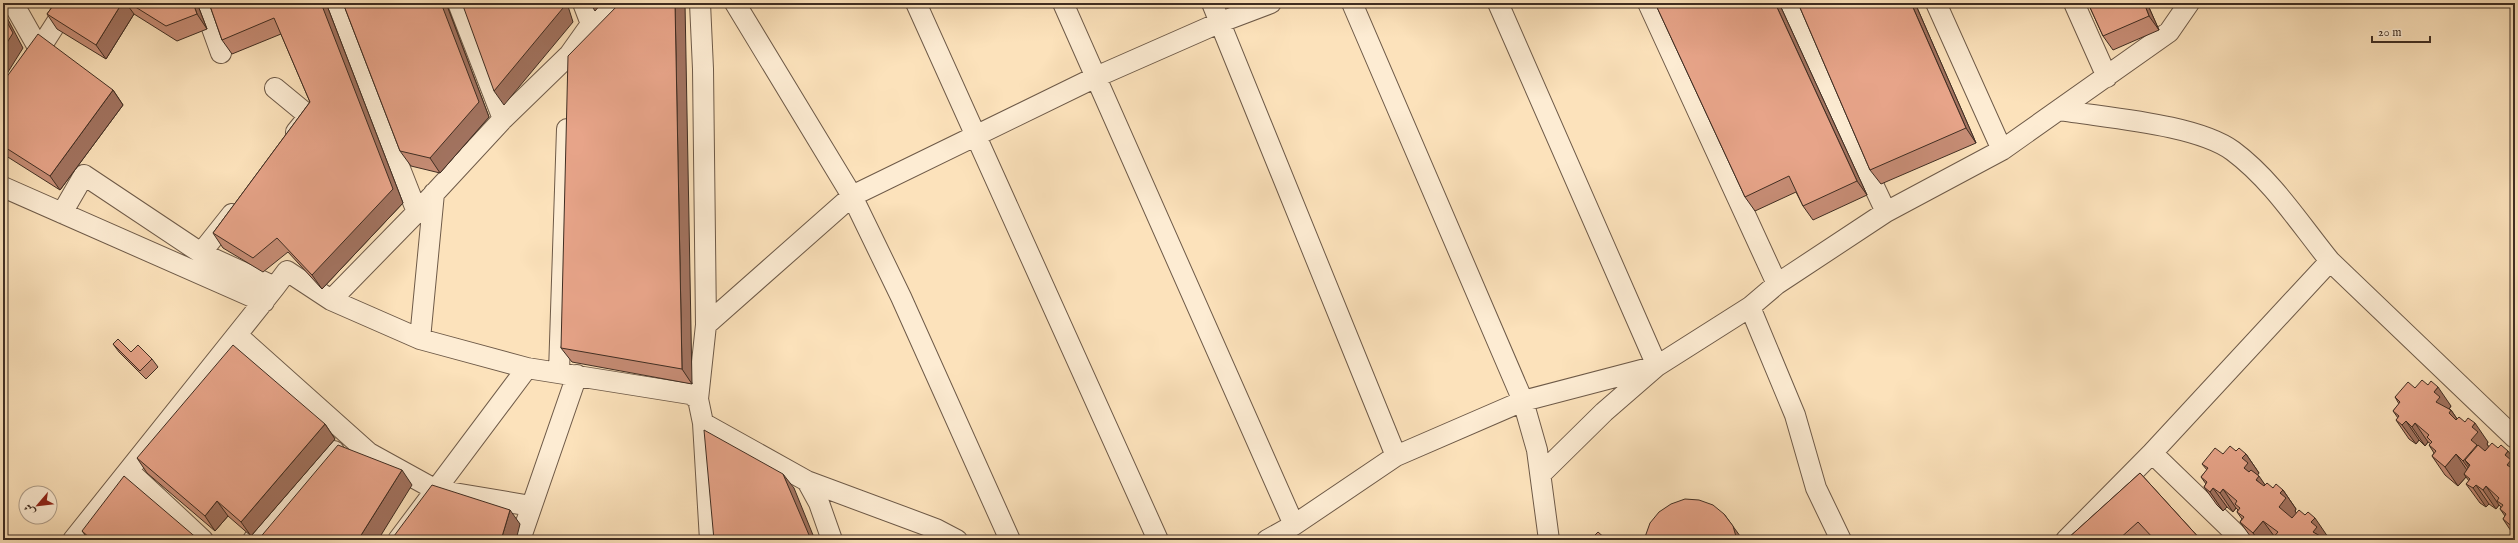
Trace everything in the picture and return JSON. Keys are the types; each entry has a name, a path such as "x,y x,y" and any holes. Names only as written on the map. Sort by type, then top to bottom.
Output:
{"street":[{"path":"13,3 40,49"},
{"path":"3,106 68,3"},
{"path":"203,3 220,53"},
{"path":"335,3 417,212"},
{"path":"458,3 503,119"},
{"path":"583,3 591,24"},
{"path":"331,300 417,212 503,119 569,55 591,24 612,3"},
{"path":"700,3 703,69 706,325 698,399 703,423 710,540"},
{"path":"735,3 852,196 901,296 1010,540"},
{"path":"916,3 1158,540"},
{"path":"1063,3 1294,525"},
{"path":"1212,3 1396,456"},
{"path":"706,325 852,196 976,137 1096,77 1221,22 1272,3"},
{"path":"1352,3 1523,401 1537,450 1549,540"},
{"path":"1498,3 1657,366"},
{"path":"1648,3 1777,284"},
{"path":"1788,3 1886,212"},
{"path":"1936,3 2002,150"},
{"path":"2074,3 2107,77"},
{"path":"1541,474 1604,412 1657,366 1750,307 1777,284 1886,212 2002,150 2169,32 2189,3"},
{"path":"568,79 569,55"},
{"path":"275,88 309,116 284,148"},
{"path":"2059,110 2186,131 2233,151 2270,185 2330,261 2515,438"},
{"path":"520,540 568,374 567,111"},
{"path":"62,213 84,175 201,254 269,294"},
{"path":"3,187 62,213 269,294"},
{"path":"420,339 434,193"},
{"path":"201,254 245,197"},
{"path":"2066,540 2152,452 2330,261"},
{"path":"73,540 238,335 287,271 331,300 420,339 527,368 690,394 698,399"},
{"path":"1750,307 1795,415 1816,488 1841,540"},
{"path":"238,335 369,453 436,490 531,506"},
{"path":"1267,540 1294,525 1396,456 1523,401 1657,366"},
{"path":"398,540 527,368"},
{"path":"703,423 807,481 936,529 950,539"},
{"path":"253,540 349,435"},
{"path":"2152,452 2242,540"},
{"path":"129,471 203,540"},
{"path":"807,481 819,503 832,540"}],"building":[{"path":"55,3 122,3 96,45 47,14"},
{"path":"129,3 193,3 197,14 166,26"},
{"path":"209,3 321,3 393,189 312,275 277,238 253,258 213,233 310,102 274,18 222,40"},
{"path":"343,3 441,3 479,102 430,158 400,151"},
{"path":"462,3 562,3 563,8 494,91"},
{"path":"620,3 675,3 682,369 561,348 568,56"},
{"path":"1655,3 1775,3 1857,181 1803,206 1789,176 1745,197"},
{"path":"1798,3 1911,3 1966,128 1870,170"},
{"path":"2088,3 2144,3 2149,16 2103,36"},
{"path":"3,15 13,33 3,49"},
{"path":"38,34 113,90 50,176 3,146 3,82"},
{"path":"118,339 131,352 138,345 152,359 140,371 113,344"},
{"path":"233,345 325,424 241,522 217,501 205,516 137,458"},
{"path":"2422,380 2428,385 2431,381 2438,387 2434,392 2440,397 2436,402 2451,410 2449,413 2456,420 2459,417 2465,422 2468,418 2475,423 2472,427 2478,432 2471,440 2477,445 2463,461 2456,454 2445,467 2432,456 2436,451 2429,445 2432,442 2427,437 2429,435 2415,423 2412,427 2406,421 2402,425 2396,420 2399,416 2393,411 2400,402 2395,397 2408,382 2415,388"},
{"path":"704,430 783,474 809,535 809,540 714,540"},
{"path":"2492,443 2498,448 2501,445 2508,451 2505,455 2511,460 2507,465 2515,470 2515,529 2503,519 2506,514 2500,509 2503,505 2497,501 2499,498 2486,486 2483,490 2476,485 2473,488 2466,484 2470,479 2464,474 2470,465 2465,460 2478,445 2485,451"},
{"path":"338,445 402,470 358,540 258,540"},
{"path":"2230,446 2236,451 2239,448 2246,454 2242,458 2248,463 2244,468 2249,472 2251,470 2259,476 2256,480 2264,486 2267,483 2273,488 2276,484 2283,490 2280,493 2286,498 2279,507 2292,518 2299,510 2305,515 2308,512 2315,518 2311,522 2317,527 2313,532 2327,540 2271,540 2278,532 2263,521 2253,533 2240,522 2244,517 2237,512 2240,508 2235,504 2237,501 2223,489 2220,493 2213,488 2210,492 2204,487 2207,482 2201,477 2208,468 2202,464 2215,448 2223,454"},
{"path":"2140,473 2201,540 2155,540 2138,522 2118,540 2066,540"},
{"path":"124,476 199,540 92,540 82,531"},
{"path":"432,485 510,510 501,540 391,540"},
{"path":"1685,499 1699,500 1713,505 1724,514 1733,526 1737,540 1645,540 1650,523 1659,512 1671,504"},
{"path":"1598,532 1607,540 1590,540"}]}
